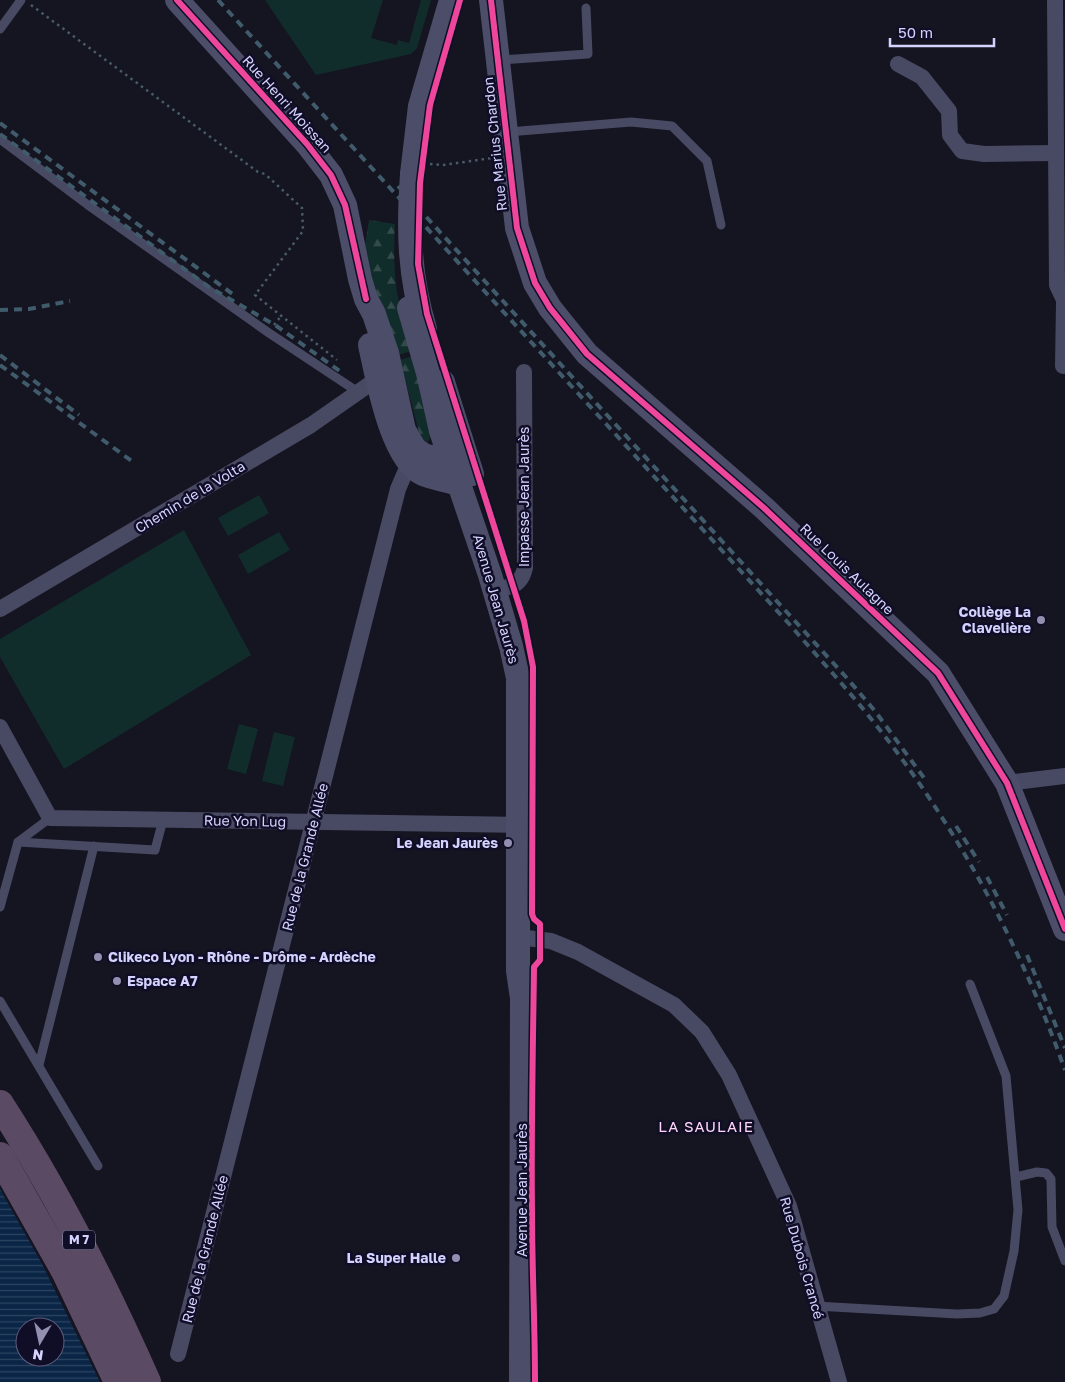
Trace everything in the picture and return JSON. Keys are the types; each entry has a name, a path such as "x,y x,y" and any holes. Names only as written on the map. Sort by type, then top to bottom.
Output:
{"highway":[{"name":"M 7","path":"0,1104 47,1183 103,1288 147,1382"},
{"name":"M 7","path":"0,1156 65,1271 118,1382"},
{"path":"103,1288 157,1382"}],"street":[{"name":"Rue Henri Moissan","path":"177,0 307,144 331,176 345,205 366,299 374,314 387,353 404,430 412,456"},
{"path":"415,168 411,104 439,0"},
{"path":"415,168 418,113 451,0"},
{"name":"Rue Marius Chardon","path":"491,0 517,228 535,283"},
{"path":"1055,0 1054,153 1056,285 1064,302 1063,366"},
{"path":"898,64 922,77 949,111 950,136 962,151 984,154 1054,153"},
{"name":"Avenue Jean Jaurès","path":"415,168 402,247 405,284 420,329 456,468 496,572 518,678 524,825 524,938 518,971 522,998 521,1382"},
{"name":"Rue Louis Aulagne","path":"535,283 560,322 587,354 764,508 938,673 1006,783 1065,930"},
{"name":"Rue Henri Moissan","path":"366,299 364,316 367,386 390,427 412,456"},
{"name":"Impasse Jean Jaurès","path":"496,572 517,583 523,577 526,568 524,372"},
{"name":"Rue Henri Moissan","path":"367,386 381,378 386,380 395,410 402,418"},
{"name":"Chemin de la Volta","path":"0,609 312,426 367,386"},
{"path":"412,456 427,457 456,468"},
{"name":"Rue de la Grande Allée","path":"178,1354 398,489 412,456"},
{"name":"Avenue Jean Jaurès","path":"456,468 496,572"},
{"path":"0,727 50,818"},
{"path":"1006,783 1065,776"},
{"name":"Rue Yon Lug","path":"50,818 524,825"},
{"name":"Rue Dubois Crancé","path":"524,938 551,941 578,952 674,1005 702,1032 729,1075 789,1206 839,1382"}],"lane":[{"path":"0,29 22,0"},
{"path":"498,60 588,54 586,8"},
{"path":"507,144 631,122 672,126 707,161 721,225"},
{"path":"0,139 88,205 269,333 367,386"},
{"path":"0,907 18,842 50,818"},
{"path":"18,842 155,850 163,820"},
{"path":"39,1065 94,846"},
{"path":"816,1306 957,1314 980,1313 994,1309 1004,1296 1014,1251 1018,1210 1006,1076 970,984"},
{"path":"0,1001 98,1166"},
{"path":"1016,1177 1037,1172 1046,1173 1051,1178 1052,1227 1065,1260"}],"path":[{"path":"22,0 258,172 265,174 302,208 304,231 255,295 337,360"},
{"path":"415,168 443,165 507,144"}],"green space":[{"path":"265,0 383,0 371,38 397,45 398,40 409,43 421,0 431,0 417,48 411,54 316,75"},
{"path":"369,220 395,224 395,274 402,318 411,351 398,355 377,301 365,246"},
{"path":"413,356 431,435 428,442 424,441 419,432 400,360"},
{"path":"259,495 269,513 228,536 218,518"},
{"path":"184,530 251,655 64,769 0,657 0,639"},
{"path":"279,532 290,550 248,574 238,555"},
{"path":"239,724 258,729 246,774 227,769"},
{"path":"274,732 295,737 283,786 262,781"}],"water":[{"path":"0,1189 42,1264 100,1382 0,1382"}],"railway":[{"path":"218,0 791,626 868,715 929,797 982,884 1027,975 1065,1070"},
{"path":"0,123 234,295"},
{"path":"0,134 209,287 275,325 344,374"},
{"path":"398,186 846,677 875,711 927,782"},
{"path":"0,310 29,309 70,301"},
{"path":"0,355 79,415"},
{"path":"0,365 133,462"},
{"path":"956,826 979,862"},
{"path":"987,877 1007,915"},
{"path":"1027,955 1065,1048"}],"cycle path":[{"path":"177,0 307,144 331,175 345,205 366,299"},
{"path":"460,0 430,105 420,183 418,264 427,314 524,621 533,667 532,914 534,919 540,924 540,960 534,967 532,1089 535,1382"},
{"path":"491,0 517,228 535,283 550,308 587,354 764,508 938,673 1007,783 1065,929"}],"place":[{"name":"Collège La Clavelière","path":"1041,620"},
{"name":"Le Jean Jaurès","path":"508,843"},
{"name":"Clikeco Lyon - Rhône - Drôme - Ardèche","path":"98,957"},
{"name":"Espace A7","path":"117,981"},
{"name":"La Super Halle","path":"456,1258"}],"district":[{"name":"LA SAULAIE","path":"706,1127"}]}
